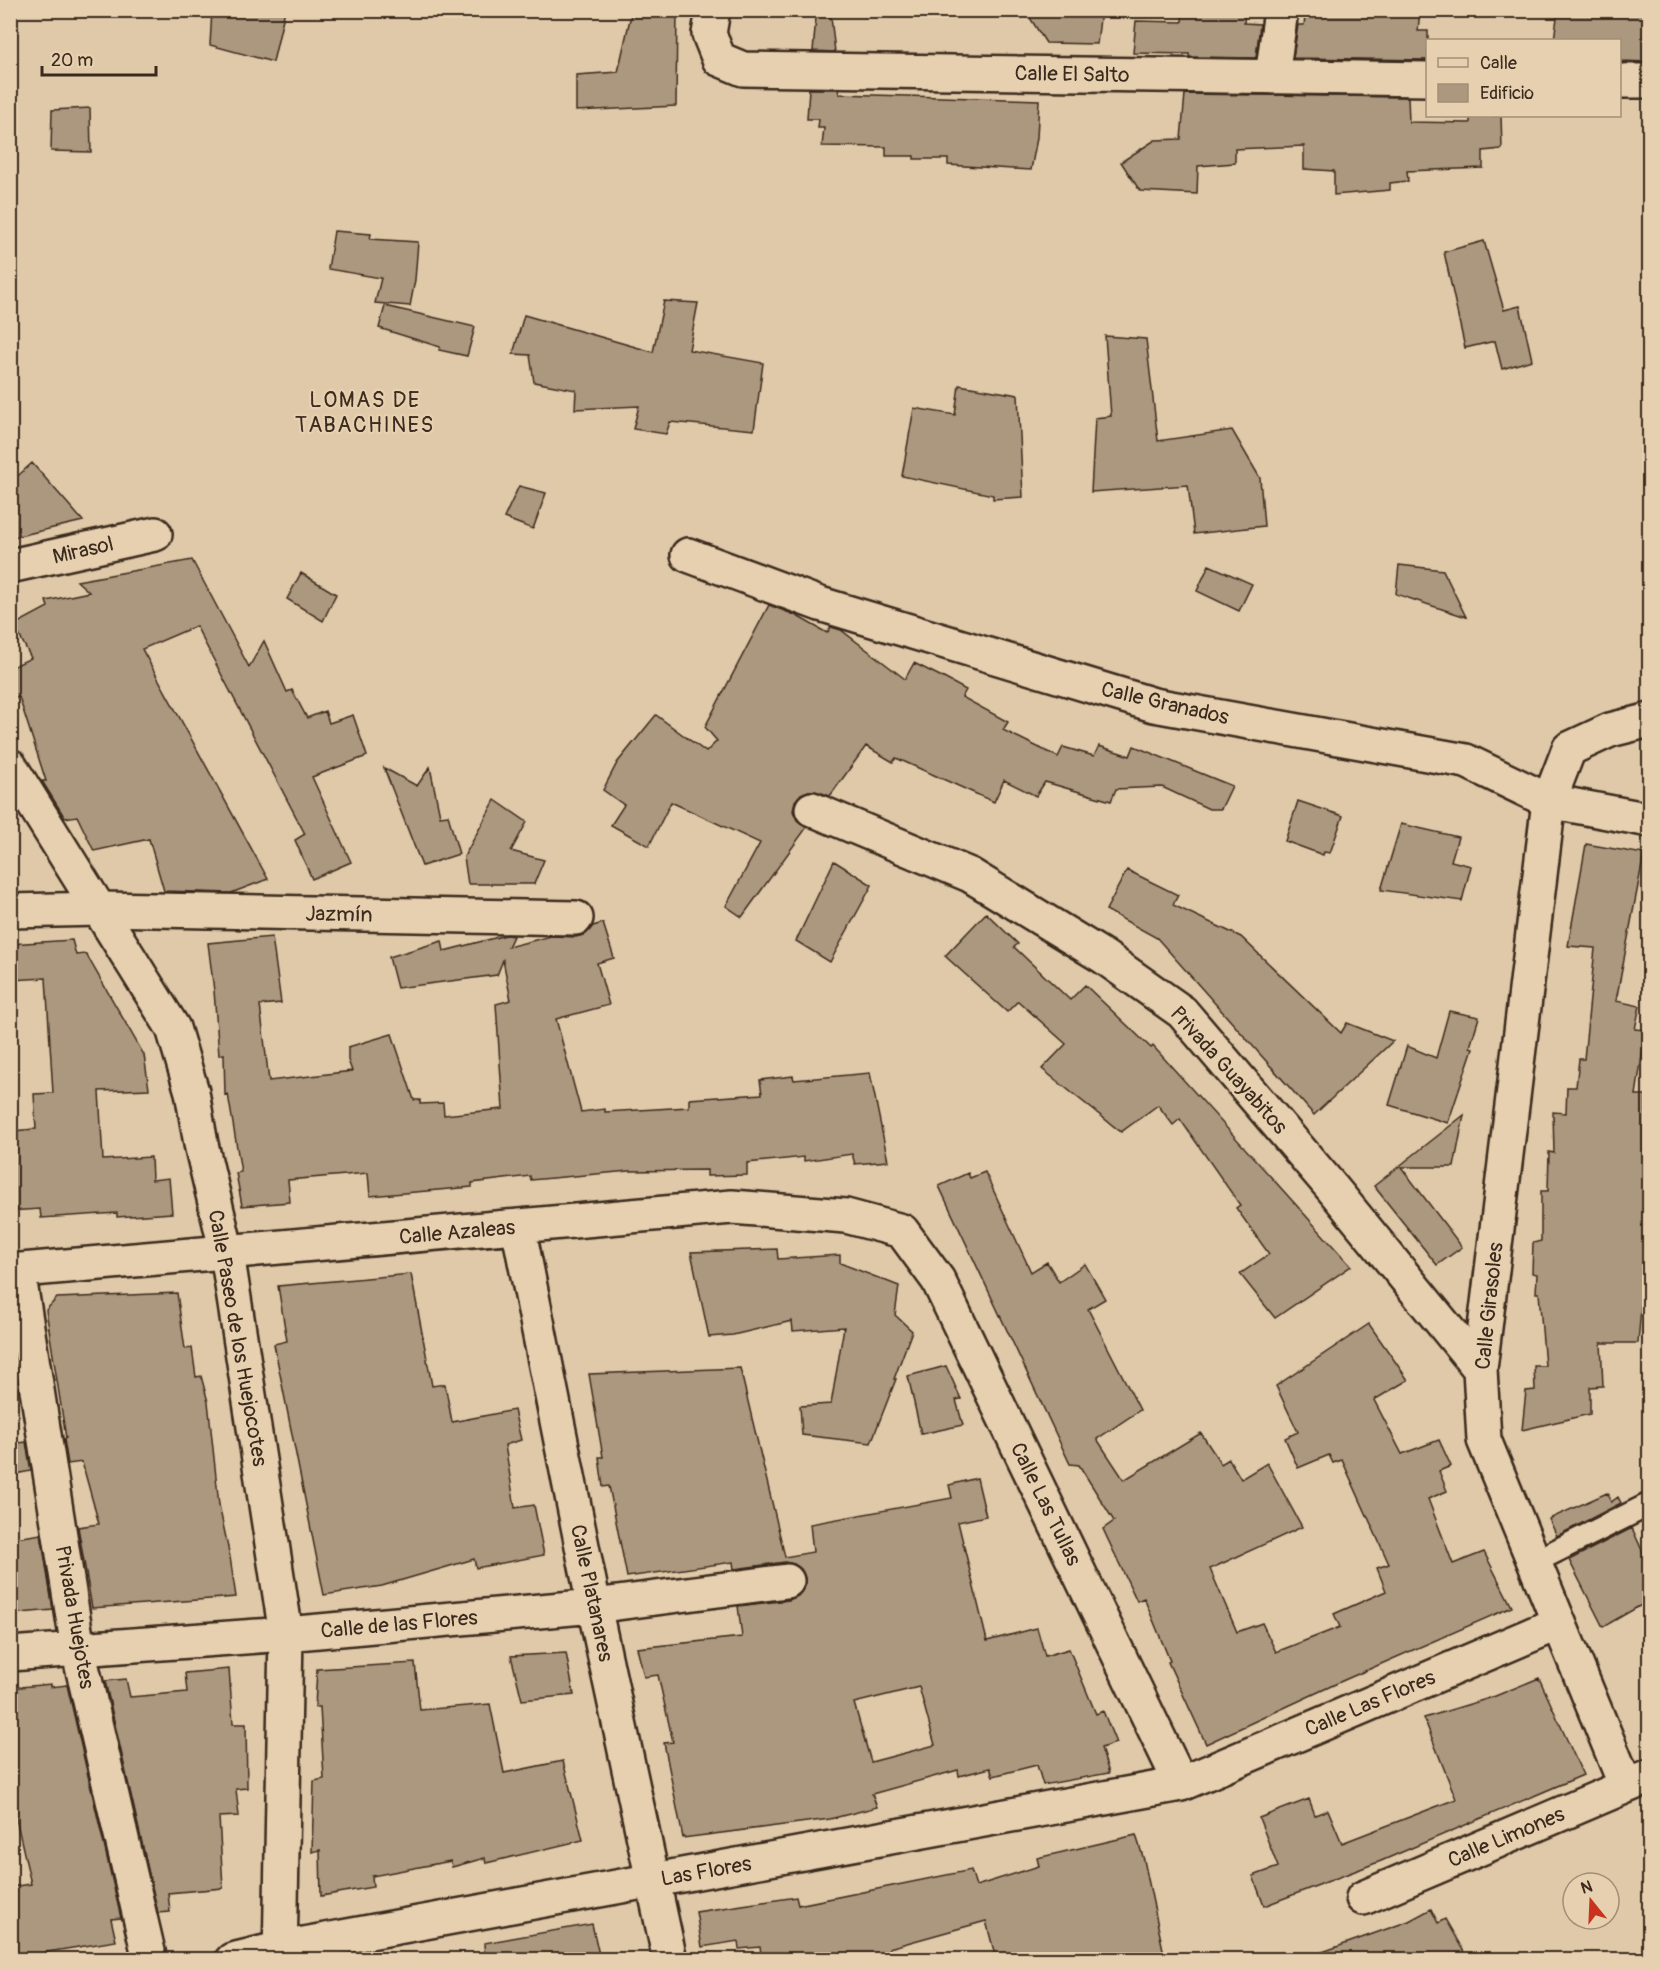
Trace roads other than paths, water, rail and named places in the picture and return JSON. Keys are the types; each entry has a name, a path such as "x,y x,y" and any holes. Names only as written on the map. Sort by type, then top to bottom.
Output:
{"street":[{"name":"Calle El Salto","path":"713,10 709,34 719,59 743,69 1426,79"},
{"path":"1272,77 1281,10"},
{"path":"1621,81 1650,81"},
{"name":"Mirasol","path":"10,566 155,534"},
{"name":"Calle Granados","path":"688,555 820,604 1154,705 1466,761 1549,801 1650,819"},
{"name":"Calle Girasoles","path":"1638,1781 1559,1623 1484,1440 1480,1369 1549,801 1569,749 1610,730 1650,720"},
{"name":"Calle Paseo de los Huejocotes","path":"10,766 173,1028 192,1092 201,1144 227,1253 286,1634 281,1954"},
{"name":"Privada Guayabitos","path":"812,809 970,875 1104,957 1182,1012 1334,1189 1480,1369"},
{"name":"Jazmín","path":"10,911 101,909 576,918"},
{"name":"Calle Azaleas","path":"14,1270 732,1207 846,1216 902,1231"},
{"name":"Calle Platanares","path":"518,1226 594,1606 670,1959"},
{"name":"Calle Las Tullas","path":"902,1231 938,1280 1181,1784"},
{"name":"Privada Huejotes","path":"14,1270 78,1649 150,1959"},
{"name":"Calle de las Flores","path":"10,1654 286,1634 594,1606 787,1581"},
{"name":"Calle Las Flores","path":"1181,1784 1559,1623"},
{"name":"Calle Limones","path":"1363,1898 1638,1781"},
{"name":"Las Flores","path":"232,1959 281,1954 653,1880 1181,1784"}],"lane":[{"path":"1534,1562 1650,1504"}],"district":[{"name":"LOMAS DE TABACHINES","path":"365,412"}]}
